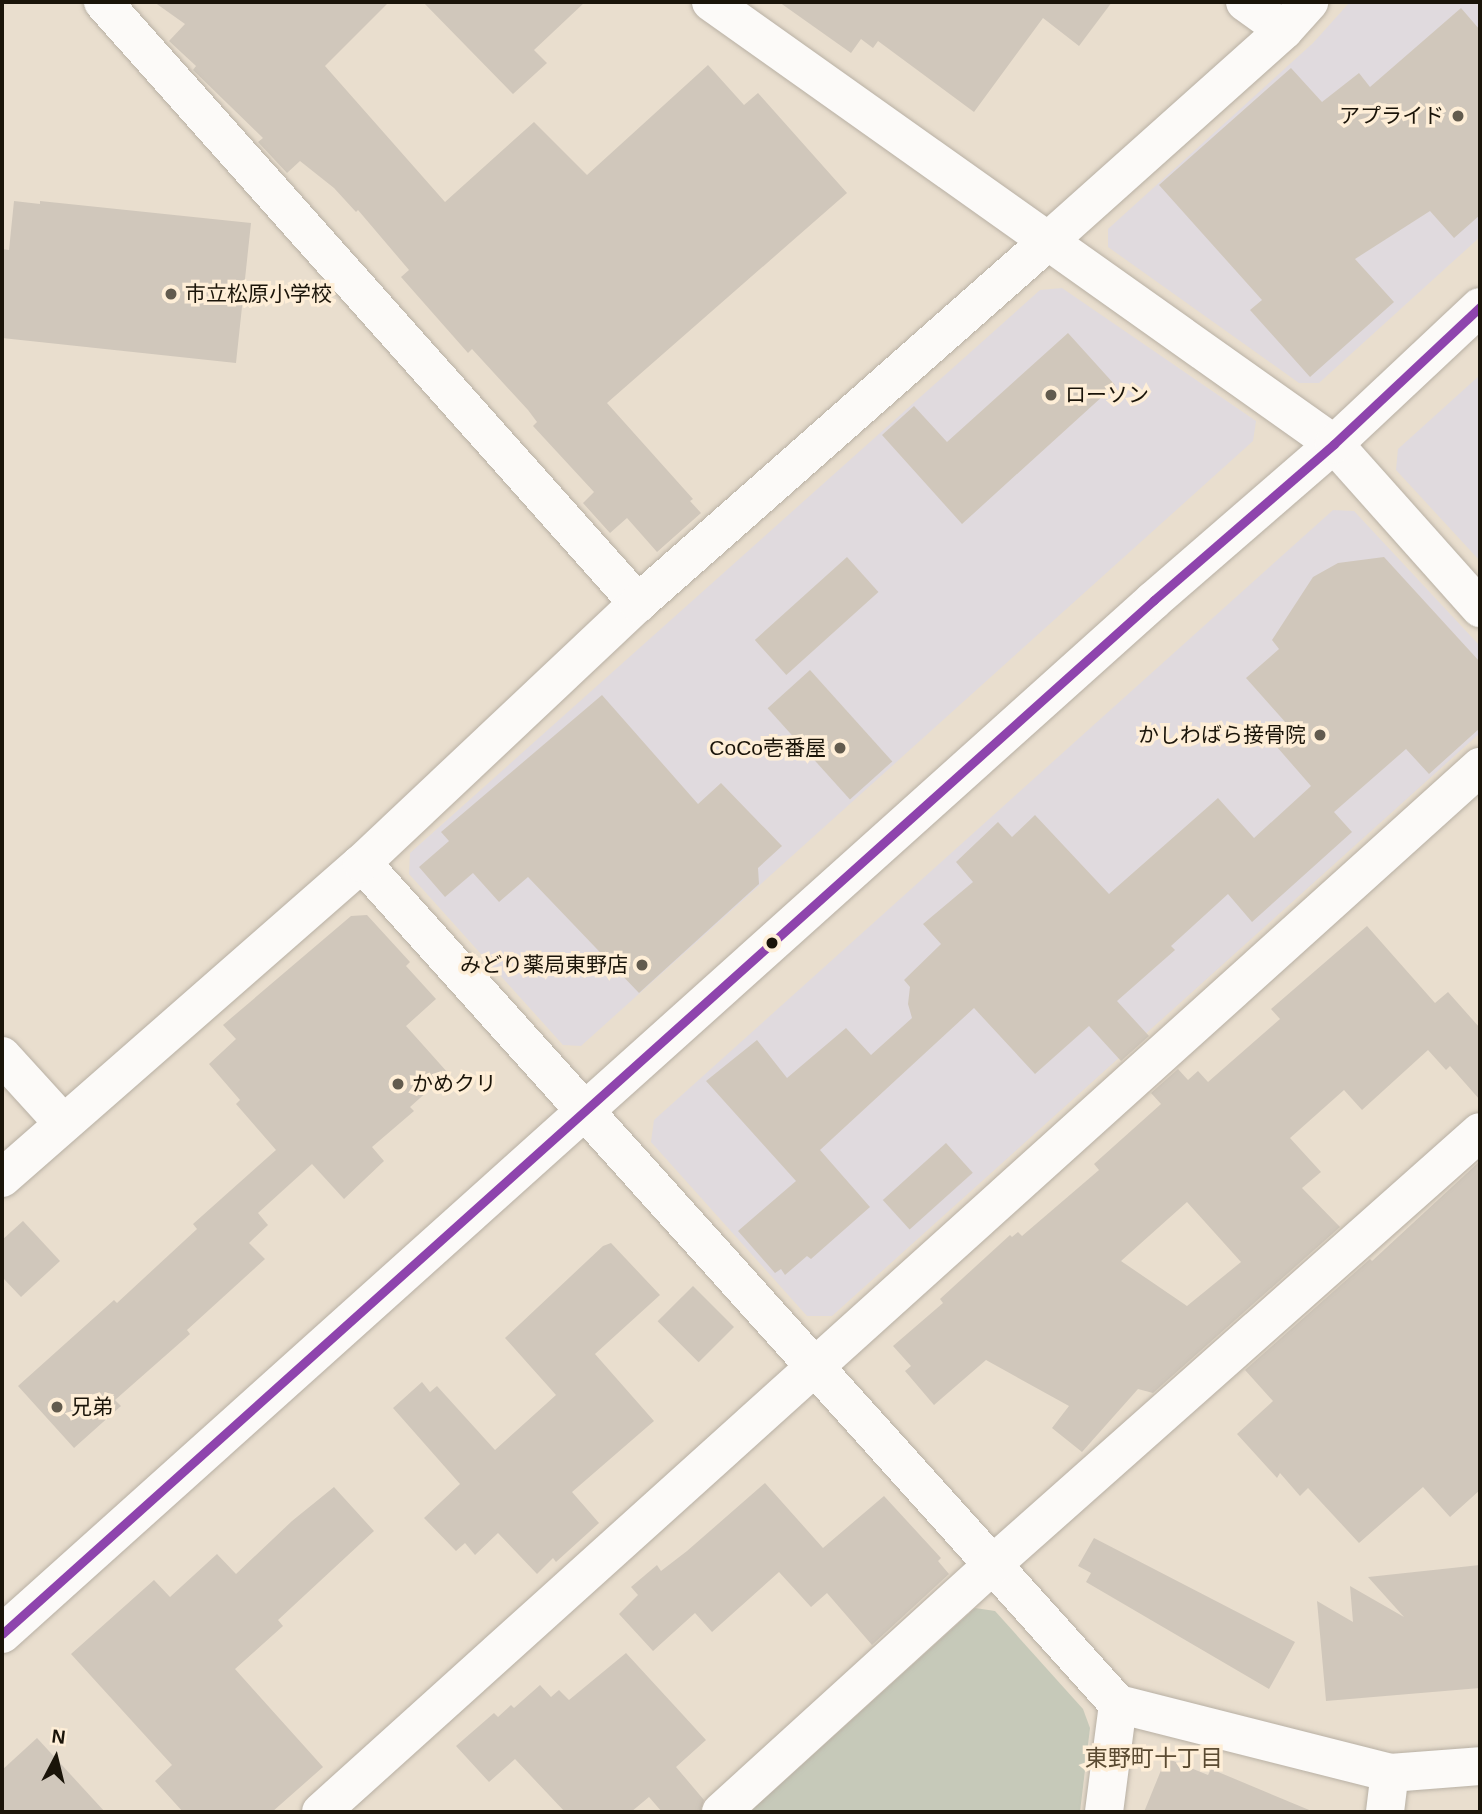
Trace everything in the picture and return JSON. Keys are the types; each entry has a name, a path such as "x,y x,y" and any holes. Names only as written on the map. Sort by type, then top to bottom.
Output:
{"street":[{"path":"103,2 638,603"},
{"path":"710,2 1046,243 1334,444 1480,608"},
{"path":"1245,2 1284,30"},
{"path":"2,1178 362,863 638,603 1284,30 1309,2"},
{"path":"2,1634 1154,600 1334,444 1480,307"},
{"path":"321,1812 1480,767"},
{"path":"362,863 812,1367 1118,1704 1390,1773 1480,1766"},
{"path":"2,1056 63,1122"},
{"path":"721,1812 992,1565 1480,1132"},
{"path":"1104,1812 1118,1704"},
{"path":"1385,1812 1390,1773"}],"shaded area":[{"path":"1350,2 1480,2 1480,237 1319,383 1299,383 1108,247 1108,229 1313,43"},
{"path":"1062,288 1256,421 1253,441 581,1046 563,1045 409,874 410,853 1040,290"},
{"path":"1480,375 1480,561 1396,470 1398,449"},
{"path":"1333,510 1354,511 1480,646 1480,733 832,1316 807,1316 651,1142 654,1120"}],"green space":[{"path":"975,1608 995,1611 1083,1709 1090,1728 1080,1812 750,1812"}],"building":[{"path":"154,2 389,2 325,66 445,202 534,122 587,175 708,65 744,105 758,93 847,193 607,403 693,499 690,501 701,513 657,552 627,518 610,533 583,503 594,492 533,426 537,422 528,410 472,349 468,353 401,277 409,270 358,210 356,212 334,188 300,161 287,173 258,142 263,138 193,70 196,66 169,41 185,24"},
{"path":"423,2 585,2 534,50 547,63 513,94"},
{"path":"779,2 1112,2 1079,46 1043,18 974,112 878,41 873,48 861,39 851,53"},
{"path":"1461,8 1480,30 1480,215 1454,238 1430,211 1355,259 1394,302 1310,377 1250,310 1262,300 1159,185 1291,68 1322,102 1359,73 1370,87"},
{"path":"14,201 40,204 40,201 251,223 236,363 2,338 2,249 9,250"},
{"path":"1068,333 1115,385 962,524 882,435 914,406 947,442"},
{"path":"847,557 878,592 786,675 755,640"},
{"path":"1384,557 1480,662 1480,728 1429,774 1406,749 1334,812 1352,832 1252,922 1228,894 1171,946 1175,950 1117,1001 1149,1036 1121,1061 1089,1026 1035,1074 974,1008 820,1150 870,1207 811,1259 807,1256 785,1275 781,1269 775,1273 738,1231 796,1181 706,1081 757,1040 787,1078 846,1028 871,1055 912,1018 908,1004 910,987 904,980 941,944 923,924 973,882 956,862 998,822 1012,837 1035,815 1109,894 1218,798 1254,838 1311,786 1277,747 1295,733 1246,678 1279,649 1272,640 1313,577 1338,563"},
{"name":"CoCo壱番屋","path":"810,670 892,761 850,800 768,708"},
{"path":"602,695 698,804 721,783 782,846 758,868 759,884 639,993 528,877 499,902 473,873 445,897 419,867 449,841 441,832"},
{"path":"367,915 410,962 406,966 436,999 406,1026 448,1073 410,1107 414,1111 372,1147 384,1161 344,1199 312,1164 258,1213 268,1225 249,1243 265,1259 187,1330 190,1334 115,1400 121,1406 74,1448 18,1386 114,1300 117,1303 197,1229 193,1224 276,1150 236,1104 240,1100 209,1064 236,1039 223,1025 351,916"},
{"path":"1367,926 1435,1003 1448,992 1480,1028 1480,1100 1450,1066 1446,1070 1428,1050 1362,1110 1344,1090 1290,1138 1321,1172 1302,1188 1340,1227 1153,1393 1138,1389 1082,1452 1052,1428 1069,1406 986,1360 934,1405 905,1371 911,1366 893,1346 943,1303 940,1299 1010,1235 1012,1237 1018,1232 1022,1236 1099,1170 1094,1164 1161,1104 1151,1093 1178,1069 1188,1080 1198,1071 1208,1082 1280,1019 1271,1009","holes":["1187,1202 1241,1262 1187,1306 1121,1261"]},
{"path":"946,1143 973,1173 910,1230 883,1200"},
{"path":"1480,1161 1480,1490 1450,1517 1423,1487 1359,1543 1308,1488 1300,1496 1280,1473 1277,1478 1237,1434 1273,1401 1245,1370 1370,1259 1372,1261"},
{"path":"23,1221 60,1261 21,1297 2,1277 2,1240"},
{"path":"611,1243 660,1295 595,1354 654,1421 572,1492 599,1523 556,1562 553,1558 537,1574 498,1533 475,1555 465,1543 456,1551 424,1518 460,1484 393,1408 422,1382 430,1392 437,1386 495,1450 556,1395 505,1338 603,1246"},
{"path":"693,1286 734,1327 699,1362 658,1321"},
{"path":"765,1483 823,1548 884,1496 941,1558 938,1561 949,1574 872,1645 827,1593 811,1607 779,1572 712,1632 695,1613 653,1651 619,1614 638,1595 631,1587 657,1565 661,1571 687,1551"},
{"path":"334,1487 374,1531 278,1620 283,1626 235,1669 323,1767 272,1812 183,1812 155,1781 172,1765 71,1654 154,1580 170,1597 217,1554 236,1574 292,1521"},
{"path":"1094,1538 1295,1642 1269,1689 1086,1582 1091,1573 1078,1566"},
{"path":"1480,1565 1480,1688 1326,1701 1317,1601 1353,1622 1350,1586 1404,1617 1368,1577"},
{"path":"626,1653 706,1740 676,1767 704,1800 700,1812 662,1812 649,1797 631,1812 565,1812 515,1759 489,1782 456,1746 494,1713 498,1717 511,1705 514,1708 540,1685 551,1697 559,1690 569,1700"},
{"path":"37,1738 105,1812 2,1812 2,1770"},
{"path":"1166,1758 1208,1775 1211,1769 1314,1812 1144,1812"}],"transit line":[{"path":"2,1634 1154,600 1334,444 1480,307"}],"place":[{"name":"アプライド","path":"1458,116"},
{"name":"市立松原小学校","path":"171,294"},
{"name":"ローソン","path":"1051,395"},
{"name":"かしわばら接骨院","path":"1320,735"},
{"name":"CoCo壱番屋","path":"840,748"},
{"name":"みどり薬局東野店","path":"642,965"},
{"name":"かめクリ","path":"398,1084"},
{"name":"兄弟","path":"57,1407"}],"district":[{"name":"東野町十丁目","path":"1154,1758"}]}
